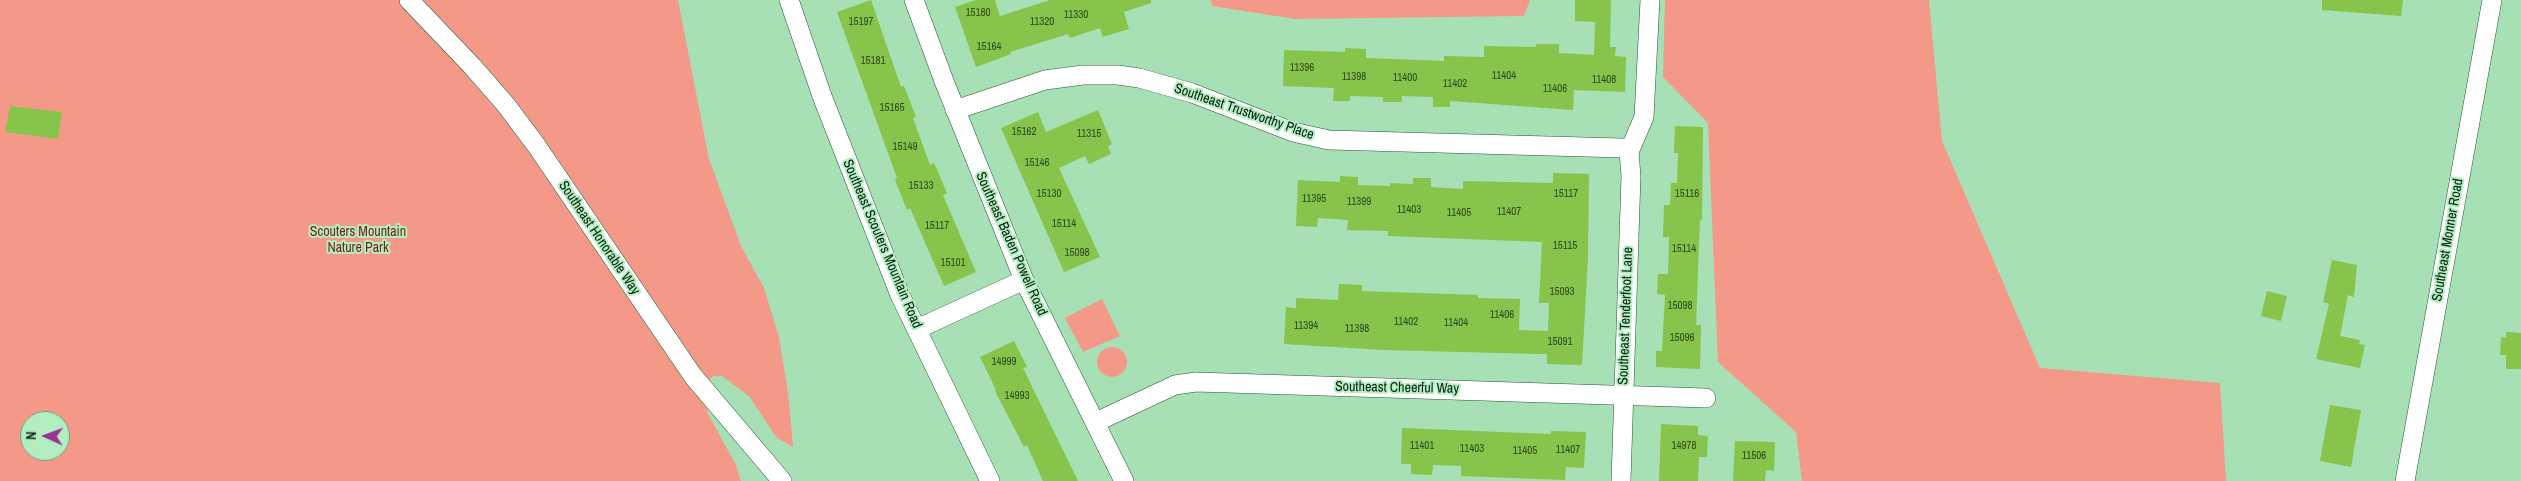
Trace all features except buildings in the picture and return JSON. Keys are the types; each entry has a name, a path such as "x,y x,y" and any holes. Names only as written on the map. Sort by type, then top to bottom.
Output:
{"street":[{"name":"Southeast Honorable Way","path":"409,0 506,105 536,145 693,376 782,481"},
{"name":"Southeast Scouters Mountain Road","path":"789,0 848,167 900,295 990,481"},
{"name":"Southeast Baden Powell Road","path":"914,0 955,110 1024,280 1124,481"},
{"path":"1629,152 1644,117 1650,0"},
{"name":"Southeast Monner Road","path":"2405,481 2492,0"},
{"name":"Southeast Trustworthy Place","path":"955,110 1045,80 1083,75 1118,75 1139,78 1192,93 1293,132 1329,140 1562,145 1622,148 1629,152"},
{"name":"Southeast Tenderfoot Lane","path":"1620,481 1632,176 1629,152"},
{"path":"917,329 1024,280"},
{"name":"Southeast Cheerful Way","path":"1096,422 1175,384 1196,382 1706,398"}],"green space":[{"name":"Scouters Mountain Nature Park","path":"0,0 678,0 709,159 741,246 764,288 779,337 788,392 793,447 776,437 749,396 722,376 713,376 708,382 705,400 708,414 736,465 741,481 0,481"},
{"path":"1211,0 1530,0 1524,16 1295,19 1212,6"},
{"path":"1665,0 1929,0 1942,141 2040,368 2220,383 2226,481 1802,481 1796,432 1718,362 1708,123 1663,77"},
{"path":"1102,299 1120,336 1083,352 1065,318"},
{"path":"1112,347 1118,348 1126,356 1126,368 1118,376 1112,377 1106,376 1098,368 1097,362 1098,356 1106,348"}]}
